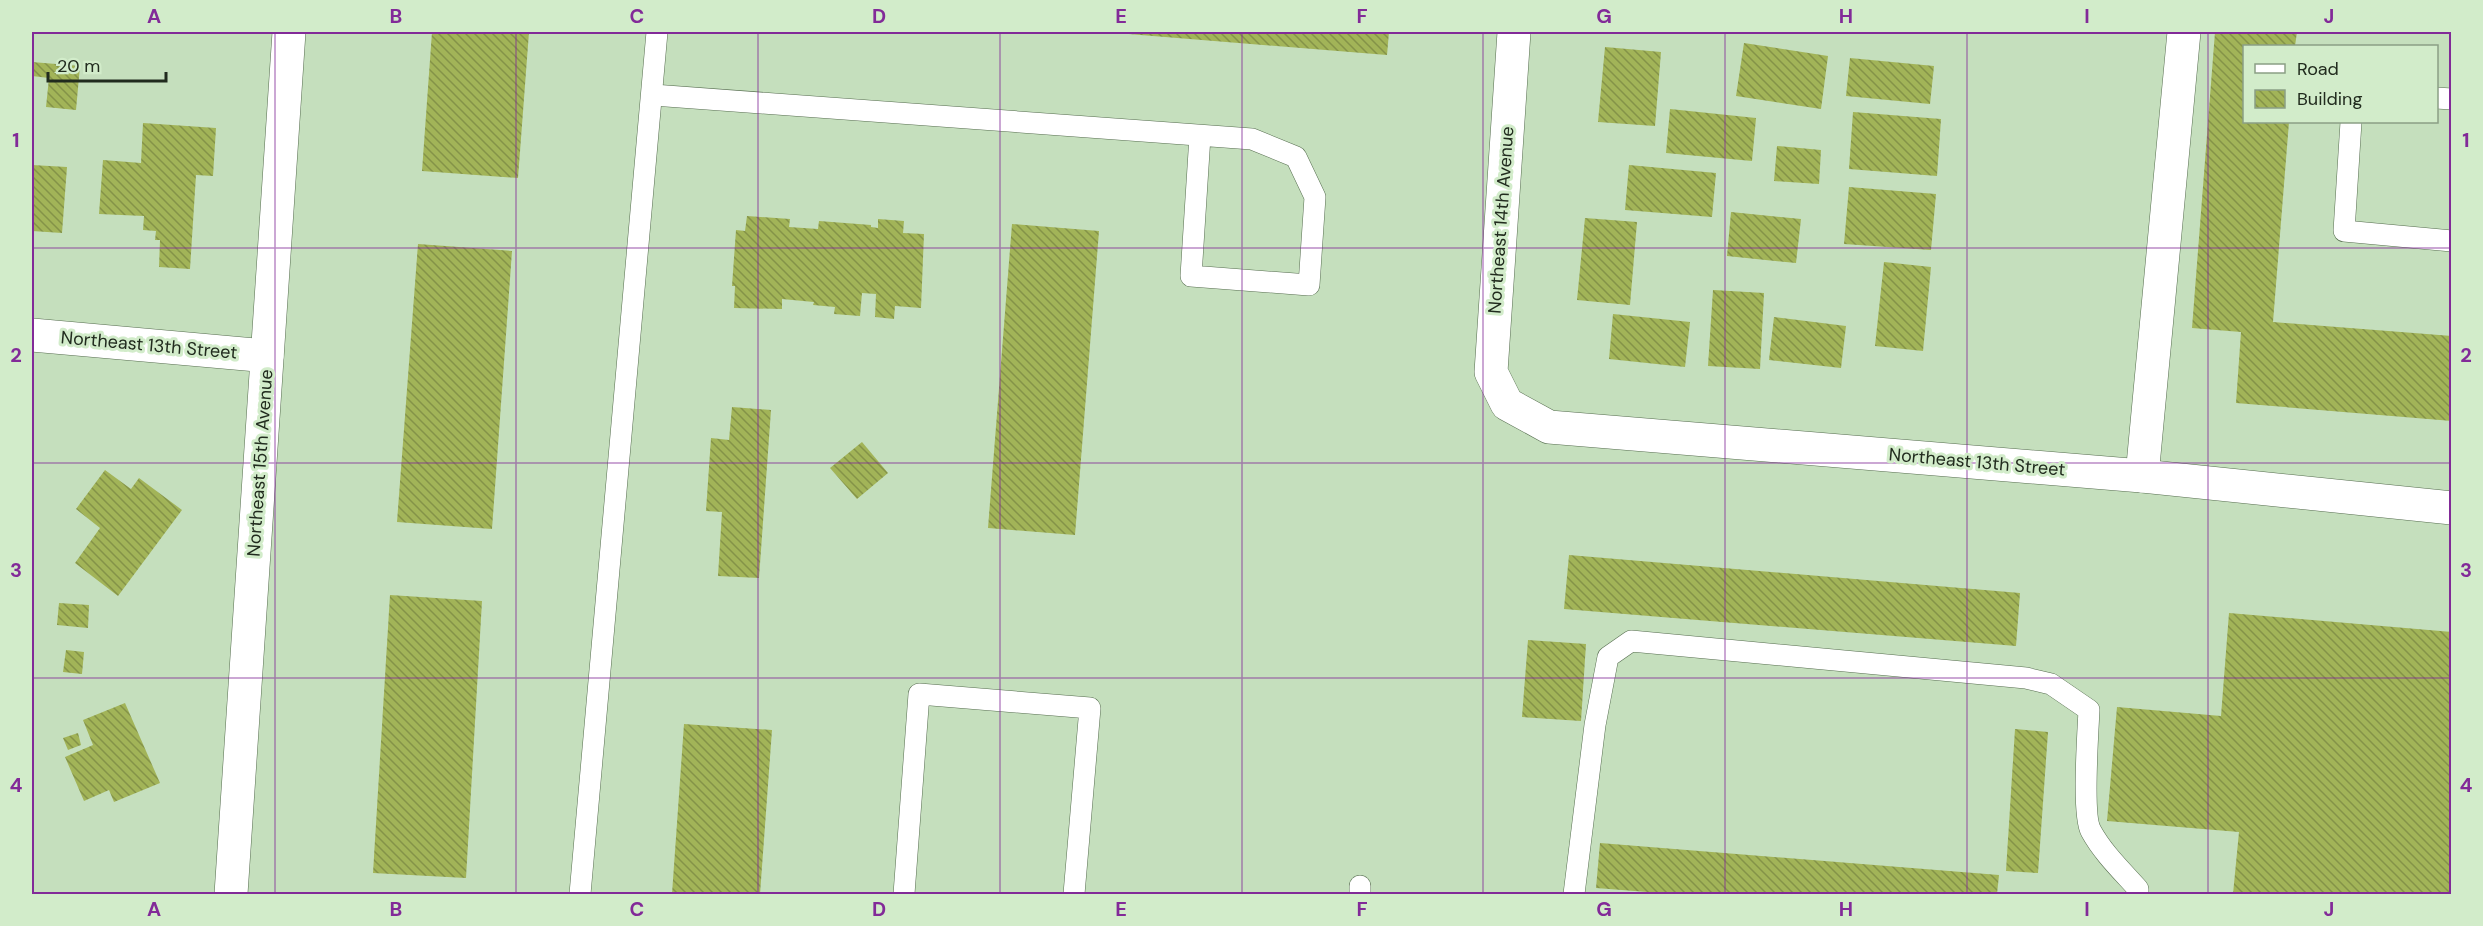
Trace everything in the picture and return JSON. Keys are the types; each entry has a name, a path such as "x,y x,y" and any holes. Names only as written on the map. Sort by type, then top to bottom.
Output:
{"street":[{"name":"Northeast 15th Avenue","path":"231,894 289,32"},
{"name":"Northeast 14th Avenue","path":"1507,404 1491,372 1514,32"},
{"path":"2142,476 2184,32"},
{"name":"Northeast 13th Street","path":"32,335 267,356"},
{"name":"Northeast 13th Street","path":"1507,404 1549,427 2142,476 2451,508"}],"lane":[{"path":"580,894 657,32"},
{"path":"653,95 1252,139 1296,157 1316,197 1309,285 1191,276 1200,136"},
{"path":"2351,123 2344,231 2451,241"},
{"path":"1574,894 1594,725 1608,657 1631,641 2026,678 2051,684 2089,710 2086,773 2089,829 2110,858 2138,889 2138,894"},
{"path":"904,894 919,694 1090,708 1074,894"}],"building":[{"path":"432,32 529,32 518,178 422,171"},
{"path":"1104,32 1389,32 1387,55"},
{"path":"2215,32 2297,32 2295,45 2243,45 2243,123 2289,123 2273,322 2452,336 2452,421 2236,403 2241,332 2192,328"},
{"path":"1744,43 1828,56 1821,109 1736,96"},
{"path":"1605,47 1661,52 1655,126 1598,122"},
{"path":"1850,58 1934,66 1930,104 1846,96"},
{"path":"32,62 80,66 76,110 46,107 49,78 32,76"},
{"path":"1670,109 1756,118 1752,161 1666,153"},
{"path":"1853,112 1941,119 1937,176 1849,169"},
{"path":"143,123 216,128 213,176 196,175 190,269 159,267 160,240 155,240 156,231 143,230 144,216 99,214 103,160 141,163"},
{"path":"1777,146 1821,150 1819,184 1774,181"},
{"path":"32,165 67,167 62,233 32,231"},
{"path":"1629,165 1716,173 1712,217 1625,210"},
{"path":"1849,187 1936,194 1931,250 1844,244"},
{"path":"1731,212 1801,219 1796,263 1727,256"},
{"path":"747,216 790,219 789,227 818,229 819,221 871,225 871,227 878,228 878,219 904,221 903,233 924,234 921,308 895,306 894,319 875,317 876,294 862,293 860,316 834,314 835,307 813,305 814,302 782,299 782,309 734,308 735,286 732,286 736,230 745,231"},
{"path":"1585,218 1637,222 1630,305 1577,300"},
{"path":"1012,224 1099,231 1075,535 988,528"},
{"path":"418,244 512,251 492,529 397,522"},
{"path":"1884,262 1931,267 1923,351 1875,346"},
{"path":"1713,290 1764,293 1760,369 1708,366"},
{"path":"1613,314 1690,322 1685,367 1609,359"},
{"path":"1774,317 1846,326 1841,368 1769,360"},
{"path":"732,407 771,410 759,578 718,576 722,512 706,511 711,438 729,440"},
{"path":"862,442 888,473 857,499 830,468"},
{"path":"105,470 131,489 139,478 182,510 118,596 75,563 100,528 76,509"},
{"path":"1569,555 2020,593 2016,646 1564,609"},
{"path":"390,595 482,601 466,878 373,873"},
{"path":"59,603 89,605 88,628 57,625"},
{"path":"2229,613 2452,632 2452,894 2233,894 2239,832 2107,821 2117,707 2221,716"},
{"path":"1528,640 1586,644 1581,721 1522,717"},
{"path":"66,650 84,652 82,674 63,672"},
{"path":"125,703 160,783 114,802 109,790 84,801 65,757 93,745 83,720"},
{"path":"684,724 772,730 760,894 672,894"},
{"path":"2015,729 2048,732 2038,873 2006,871"},
{"path":"78,733 81,745 68,750 63,738"},
{"path":"1600,843 1999,875 1997,894 1673,894 1596,888"}]}
